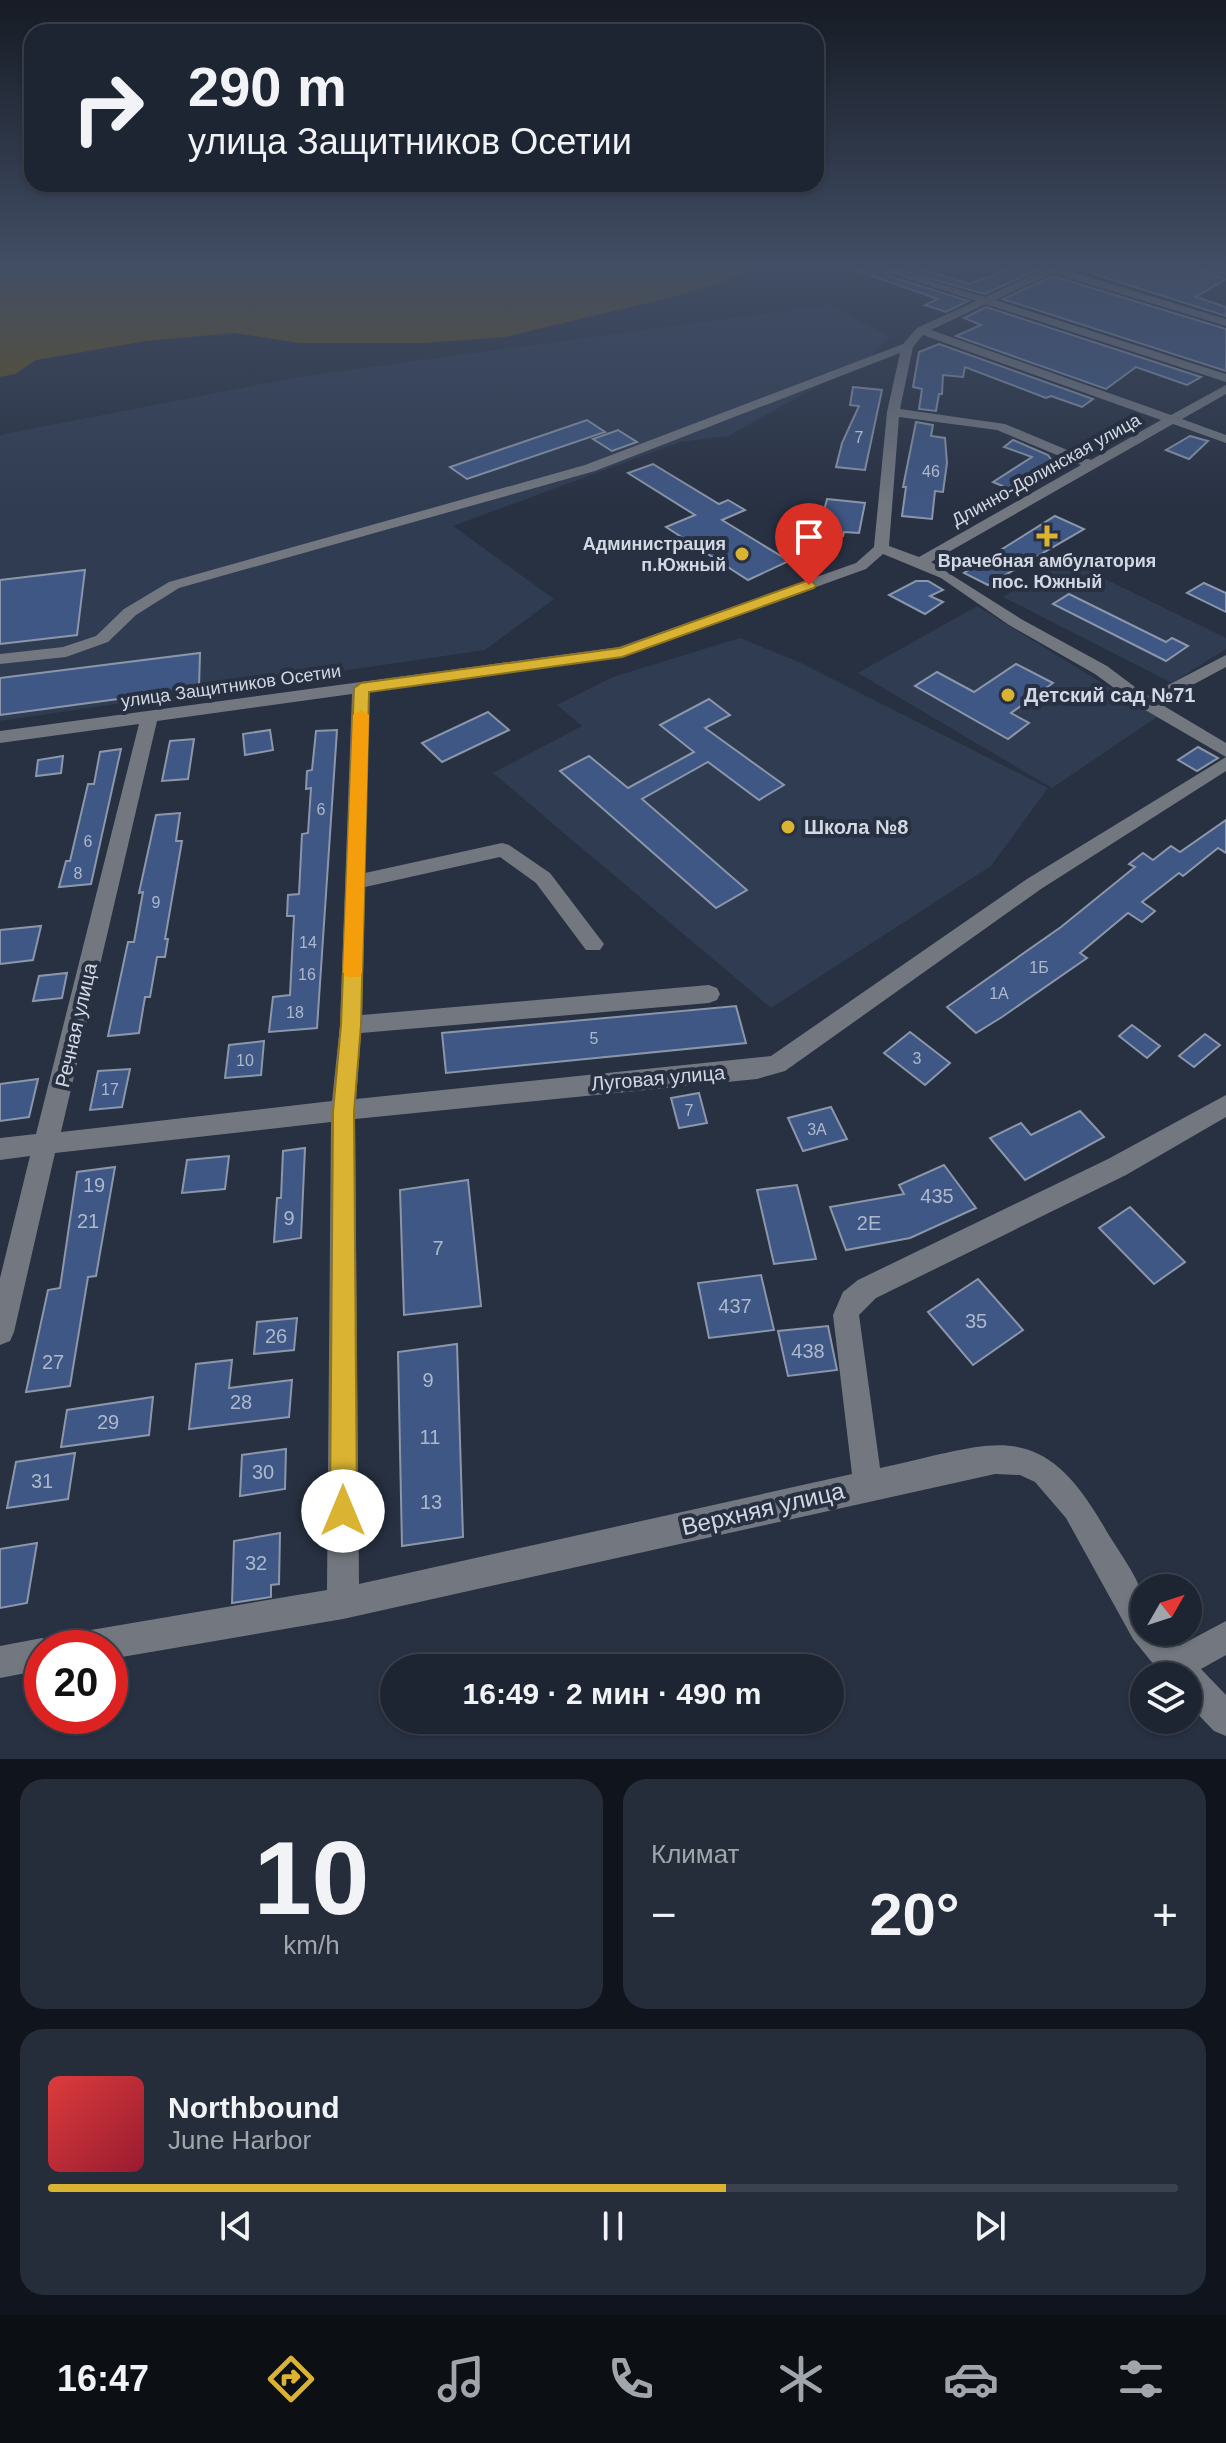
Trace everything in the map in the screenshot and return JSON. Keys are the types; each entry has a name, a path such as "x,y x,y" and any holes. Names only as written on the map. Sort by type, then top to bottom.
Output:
{"street":[{"path":"0,659 66,652 102,639 130,612 174,585 590,468 902,348"},
{"path":"907,348 893,412 881,548 946,575 1015,622 1101,670 1146,703 1226,751"},
{"path":"971,348 1226,439"},
{"path":"1132,348 1226,378"},
{"name":"Длинно-Долинская улица","path":"920,562 1226,389"},
{"path":"893,412 990,424 1094,466"},
{"name":"улица Защитников Осетии","path":"0,737 622,652 861,566 881,548"},
{"path":"1146,703 1176,690 1226,660"},
{"path":"343,1603 343,1112 351,1025 361,688"},
{"name":"Речная улица","path":"0,1332 149,717"},
{"name":"Луговая улица","path":"0,1149 486,1094 757,1069 777,1064 1034,884 1226,763"},
{"path":"356,882 502,850 523,859 550,883 593,944"},
{"path":"351,1025 709,994"},
{"name":"Верхняя улица","path":"128,1640 343,1603 868,1485 846,1315 852,1301 867,1289 1117,1167 1226,1105"},
{"path":"868,1485 995,1459 1022,1460 1045,1472 1077,1507 1130,1601"},
{"path":"1196,1662 1226,1637"},
{"path":"1159,1646 1172,1662"},
{"path":"0,1662 24,1657"},
{"path":"1202,1694 1226,1719"}],"shaded area":[{"path":"0,348 105,348 36,360 15,374 0,377"},
{"path":"511,348 879,348 869,358 728,436 680,442 453,526 554,599 485,650 0,721 0,435 298,377"},
{"name":"Детский сад №71","path":"1066,560 1226,638 1226,649 1172,683 1003,597"},
{"name":"Детский сад №71","path":"977,606 1157,717 1052,788 858,673"},
{"name":"Школа №8","path":"740,638 799,662 1048,788 991,866 771,1008 493,773 582,726 557,705 613,677"}],"building":[{"path":"929,348 950,348 1093,399 1082,407 1051,396 1046,398 965,367 963,377 943,375 942,394 939,394 936,411 919,409 922,389 913,387 919,352"},
{"path":"990,348 1112,348 1201,377 1187,385 1136,367 1106,389"},
{"path":"1155,348 1226,348 1226,371"},
{"path":"853,387 882,390 865,470 836,467 842,443 859,406 850,405"},
{"path":"587,420 605,432 467,479 450,467"},
{"path":"916,422 933,425 931,436 945,438 947,463 943,492 935,491 932,519 902,516 906,487 903,487"},
{"path":"618,430 637,442 612,451 593,439"},
{"path":"1190,436 1208,441 1189,459 1166,450"},
{"path":"1013,440 1048,455 1055,465 1051,464 1012,490 993,482 1032,457 1004,447"},
{"path":"653,464 719,504 728,500 745,510 722,520 789,561 748,580 666,527 695,515 628,473"},
{"path":"827,499 865,503 859,533 844,532 843,536 818,533"},
{"path":"1055,516 1084,529 988,585 964,573"},
{"path":"85,570 77,635 0,644 0,580"},
{"path":"916,581 928,581 943,590 930,596 943,602 925,614 889,595"},
{"path":"1204,583 1226,593 1226,612 1187,593"},
{"name":"Детский сад №71","path":"1069,594 1166,642 1172,638 1188,646 1166,661 1053,604"},
{"path":"200,653 199,688 0,715 0,678"},
{"path":"1016,664 1053,683 1011,713 1029,723 1008,739 915,686 937,672 974,692"},
{"path":"709,699 730,715 705,728 784,785 759,800 708,762 642,799 747,890 716,908 560,771 589,756 628,788 694,752 660,725"},
{"path":"488,712 509,730 442,762 422,743"},
{"path":"270,730 273,750 245,755 243,734"},
{"path":"337,730 317,1028 269,1032 273,997 290,995 294,916 287,916 288,895 299,894 302,834 308,833 311,788 306,789 307,771 312,770 316,731"},
{"path":"194,739 188,779 162,781 170,741"},
{"path":"1198,747 1218,758 1197,771 1178,760"},
{"path":"121,749 91,884 59,887 66,861 70,861 88,784 94,784 100,752"},
{"path":"63,756 61,773 36,776 38,760"},
{"path":"180,813 176,841 182,841 165,939 168,939 165,957 157,957 150,997 145,997 139,1033 108,1036 128,942 134,942 143,892 139,893 156,815"},
{"path":"1226,820 1226,853 1218,848 1183,876 1179,873 1142,902 1155,911 1142,922 1128,913 1080,953 1087,958 1002,1017 976,1033 947,1007 1061,927 1135,867 1129,864 1143,853 1153,860 1171,846 1180,852"},
{"path":"41,926 33,960 0,964 0,930"},
{"path":"67,973 62,998 33,1001 39,976"},
{"path":"736,1006 746,1043 446,1073 442,1033"},
{"path":"1132,1025 1160,1046 1147,1058 1119,1036"},
{"path":"910,1032 950,1063 925,1085 884,1053"},
{"path":"1205,1034 1220,1045 1194,1067 1179,1056"},
{"path":"264,1041 261,1075 225,1078 229,1045"},
{"path":"130,1069 122,1107 90,1110 98,1071"},
{"path":"38,1079 29,1117 0,1121 0,1084"},
{"path":"699,1093 707,1123 679,1128 671,1098"},
{"path":"831,1107 847,1139 803,1151 788,1118"},
{"path":"1080,1111 1104,1137 1025,1180 990,1138 1021,1123 1031,1135"},
{"path":"305,1148 301,1238 274,1242 277,1198 281,1198 283,1151"},
{"path":"229,1156 225,1189 182,1193 187,1160"},
{"path":"944,1165 976,1208 910,1238 846,1250 830,1207 904,1194 899,1185"},
{"path":"115,1167 96,1276 88,1277 70,1386 26,1392 48,1290 60,1288 77,1172"},
{"path":"468,1180 481,1306 404,1315 400,1190"},
{"path":"797,1185 816,1259 774,1264 757,1190"},
{"path":"1130,1207 1185,1262 1154,1284 1099,1228"},
{"path":"761,1275 774,1330 709,1338 698,1283"},
{"path":"978,1279 1023,1330 973,1365 928,1312"},
{"path":"297,1318 294,1350 254,1354 257,1322"},
{"path":"828,1326 837,1370 788,1376 778,1331"},
{"path":"457,1344 463,1537 402,1546 398,1352"},
{"path":"232,1360 229,1388 292,1380 289,1417 189,1429 196,1364"},
{"path":"153,1397 149,1435 61,1447 67,1410"},
{"path":"286,1449 285,1489 240,1496 242,1455"},
{"path":"75,1453 68,1499 7,1508 16,1462"},
{"path":"280,1533 279,1584 271,1585 271,1597 232,1603 234,1541"},
{"path":"37,1543 27,1603 0,1608 0,1549"}],"slow traffic":[{"path":"353,972 361,715"}],"place":[{"name":"Врачебная амбулатория пос. Южный","path":"1047,536"},
{"name":"Администрация п.Южный","path":"742,554"},
{"name":"Детский сад №71","path":"1008,695"},
{"name":"Школа №8","path":"788,827"}],"route":[{"path":"343,1511 343,1112 351,1025 361,688 622,652 809,585"}]}
